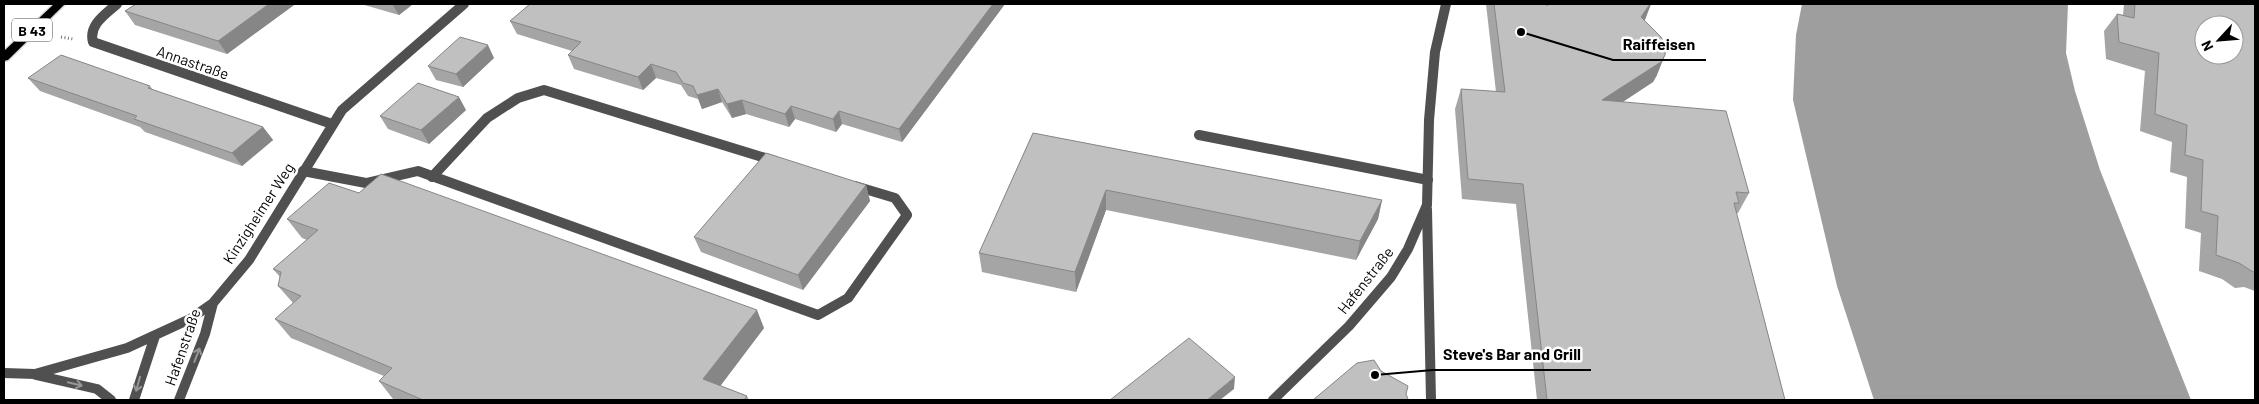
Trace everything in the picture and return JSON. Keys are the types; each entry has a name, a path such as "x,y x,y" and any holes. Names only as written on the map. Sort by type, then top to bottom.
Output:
{"main road":[{"name":"B 43","path":"4,57 60,4"}],"street":[{"name":"Annastraße","path":"117,4 92,29 90,38 93,42 332,124"},
{"name":"Kinzigheimer Weg","path":"4,373 35,374 126,348 190,319 213,303 249,260 342,110 464,4"},
{"name":"Hafenstraße","path":"1273,400 1349,326 1391,277 1408,249 1427,206 1429,120 1435,52 1446,4"},
{"path":"432,176 487,118 518,98 544,90 781,163"},
{"path":"1199,135 1428,180"},
{"path":"303,171 366,184 418,171 818,315 848,298 907,215 895,198 847,184"},
{"path":"1427,206 1431,400"},
{"name":"Hafenstraße","path":"179,400 205,334 213,303"},
{"name":"Hafenstraße","path":"134,400 155,336"},
{"path":"35,374 97,389 111,400"}],"shaded area":[{"path":"1802,4 2068,4 2066,53 2075,91 2100,170 2191,400 1874,400 1837,286 1793,100 1796,35"}],"building":[{"path":"136,4 269,4 218,41 125,11"},
{"path":"530,4 993,4 899,129 839,111 833,119 791,106 785,114 742,100 727,104 718,89 697,95 693,86 683,83 676,72 651,64 638,77 568,55 581,42 510,21"},
{"path":"1494,4 1547,4 1547,6 1549,4 1650,4 1641,17 1661,37 1666,46 1665,55 1661,62 1602,100 1726,111 1749,193 1736,192 1739,203 1734,203 1785,400 1547,400 1523,184 1468,179 1461,89 1505,92"},
{"path":"2135,4 2255,4 2255,271 2253,272 2239,263 2216,255 2218,216 2201,211 2203,160 2185,155 2187,125 2155,114 2159,53 2119,42 2117,14 2134,18"},
{"path":"460,37 488,45 456,74 428,66"},
{"path":"61,55 150,86 148,88 263,127 232,153 134,119 137,116 28,78"},
{"path":"418,83 459,97 421,130 380,116"},
{"path":"1033,133 1382,200 1360,241 1106,190 1075,272 979,253"},
{"path":"766,153 866,185 798,275 694,237"},
{"path":"381,174 757,310 703,379 747,396 744,400 423,400 379,381 392,368 275,319 301,296 278,286 281,272 273,269 318,230 287,219 329,183 359,193"},
{"path":"1189,338 1235,377 1207,400 1110,400"},
{"path":"1374,360 1381,371 1408,386 1407,400 1313,400 1357,363"}],"place":[{"name":"Raiffeisen","path":"1521,32"},
{"name":"Steve's Bar and Grill","path":"1375,375"}]}
